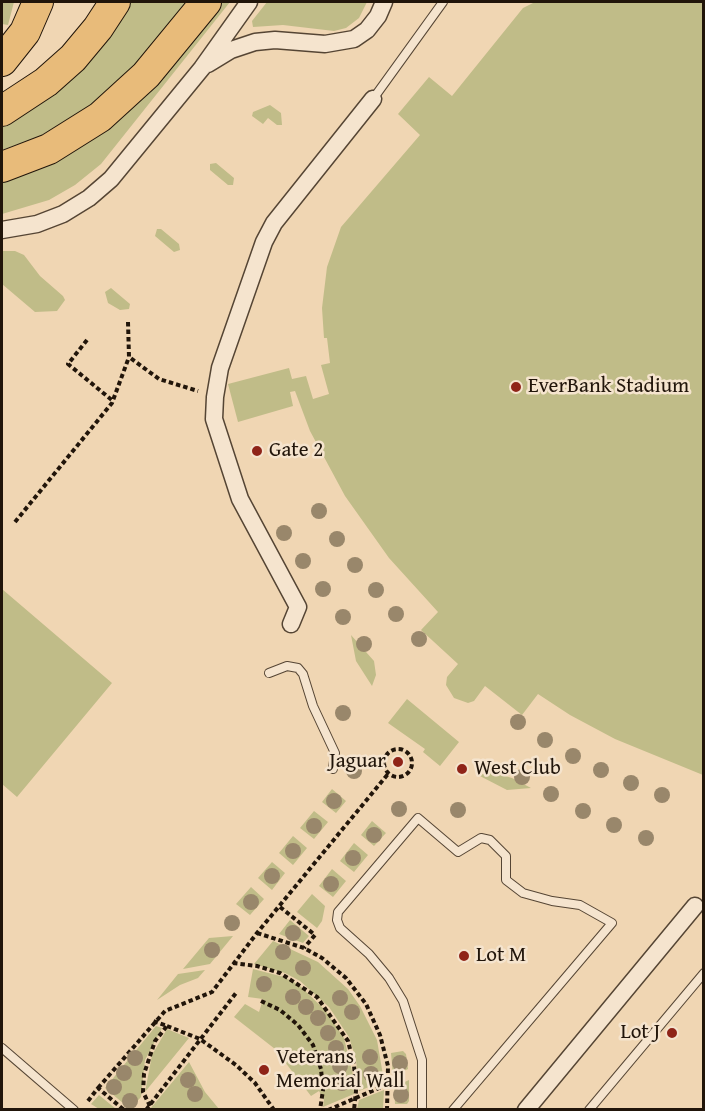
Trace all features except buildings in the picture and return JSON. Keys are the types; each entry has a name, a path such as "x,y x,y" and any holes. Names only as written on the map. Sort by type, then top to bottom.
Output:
{"highway":[{"path":"2,61 25,32 38,2"},
{"path":"2,111 46,82 73,58 98,28 115,2"},
{"path":"2,167 49,149 100,117 146,75 207,2"}],"street":[{"path":"2,230 46,221 89,198 111,179 202,68 249,2"},
{"path":"202,68 231,50 255,42 275,40 325,44 354,39 372,23 384,2"},
{"path":"291,624 298,607 240,499 214,419 215,397 220,368 264,242 274,223 373,99"},
{"path":"526,1110 695,906"}],"lane":[{"path":"373,99 443,2"},
{"path":"269,673 287,666 298,668 303,674 313,706 335,753 333,770"},
{"path":"422,1110 422,1060 403,1001 389,978 369,954 340,928 337,920 338,912 418,818 458,852 482,838 490,840 506,856 506,880 523,893 552,902 580,905 612,923 453,1110"},
{"path":"589,1110 704,973"},
{"path":"2,1048 74,1110"}],"path":[{"path":"15,522 113,400 129,357 128,322"},
{"path":"87,340 68,363 113,400"},
{"path":"129,357 159,379 215,397"},
{"path":"397,748 410,754 413,763 406,775 397,777 388,774 384,761 388,753 397,748"},
{"path":"88,1101 153,1022 176,1004 212,992 232,963 388,774"},
{"path":"280,907 315,935 304,948"},
{"path":"257,933 304,948 322,958 346,978 366,1004 380,1035 388,1066 387,1110"},
{"path":"232,963 257,966 280,973 298,982 317,997 348,1041 354,1065 354,1110"},
{"path":"148,1108 236,993"},
{"path":"261,1001 280,1010 298,1025 313,1045 321,1069 323,1090 320,1110"},
{"path":"153,1022 200,1039 236,1065 255,1083 274,1110"},
{"path":"148,1108 143,1092 144,1074 150,1054 167,1026"},
{"path":"328,1110 388,1084"},
{"path":"98,1088 124,1110"}],"shaded area":[{"path":"2,2 14,2 8,25 2,24"},
{"path":"126,2 187,2 121,81 91,106 38,137 2,150 2,120"},
{"path":"216,2 230,2 101,164 75,185 49,200 2,214 2,174 34,163"},
{"path":"267,2 367,2 359,18 346,28 334,31 283,25 253,27 252,21"},
{"name":"EverBank Stadium","path":"535,2 703,2 703,775 615,739 570,715 538,694 522,715 485,686 474,701 468,703 454,698 446,685 447,677 458,664 421,630 438,612 389,558 345,496 310,431 295,391 290,392 293,406 238,422 228,384 289,368 292,379 306,376 313,399 329,394 321,365 330,363 327,338 324,338 322,308 327,267 341,227 420,135 398,114 429,77 452,96 523,8"},
{"path":"270,105 281,113 282,125 277,125 268,118 263,124 252,116 253,112"},
{"path":"216,163 234,178 233,185 228,185 210,170 210,164"},
{"path":"157,229 161,229 179,244 180,250 174,252 155,236"},
{"path":"2,251 15,251 24,255 40,276 63,296 65,300 57,311 35,312 2,284"},
{"path":"111,288 130,304 129,309 120,310 108,303 105,292"},
{"path":"2,589 112,683 17,797 2,784"},
{"path":"351,635 374,661 376,675 372,686 356,661"},
{"path":"407,699 459,742 440,766 423,752 425,749 388,723"},
{"path":"492,772 512,778 531,788 507,790 478,775"},
{"path":"332,789 346,801 336,813 322,802"},
{"path":"314,811 328,822 314,839 300,828"},
{"path":"372,821 386,833 374,846 361,835"},
{"path":"293,836 307,848 293,865 279,853"},
{"path":"354,843 368,855 354,872 340,861"},
{"path":"272,862 285,873 272,890 258,878"},
{"path":"332,869 346,881 333,897 319,886"},
{"path":"251,887 264,899 250,915 236,904"},
{"path":"312,894 325,906 322,921 317,928 297,912"},
{"path":"290,920 309,936 303,943 279,934"},
{"path":"233,936 210,964 183,969 209,938"},
{"path":"273,941 318,962 348,989 360,1006 377,1040 384,1081 359,1091 356,1060 349,1037 329,1007 300,981 285,973 254,964"},
{"path":"253,969 284,977 299,985 325,1010 344,1038 353,1075 354,1094 323,1107 324,1100 319,1091 311,1096 275,1049 234,1017 245,1004 259,1012 263,999 248,997"},
{"path":"205,970 198,978 180,985 157,1000 178,974"},
{"path":"156,1026 162,1028 145,1060 141,1097 130,1109 105,1088"},
{"path":"167,1029 189,1038 145,1092 152,1055"},
{"path":"403,1051 406,1054 408,1069 393,1076 391,1053"},
{"path":"189,1062 205,1092 219,1109 150,1109"},
{"path":"409,1080 409,1101 407,1104 395,1104 394,1087"},
{"path":"384,1090 383,1109 357,1109 359,1100"},
{"path":"99,1095 116,1109 99,1109 91,1104"}],"place":[{"name":"EverBank Stadium","path":"516,387"},
{"name":"Gate 2","path":"257,451"},
{"name":"Jaguar","path":"398,762"},
{"name":"West Club","path":"462,769"},
{"name":"Lot M","path":"464,956"},
{"name":"Lot J","path":"672,1033"},
{"name":"Veterans Memorial Wall","path":"264,1070"}]}
